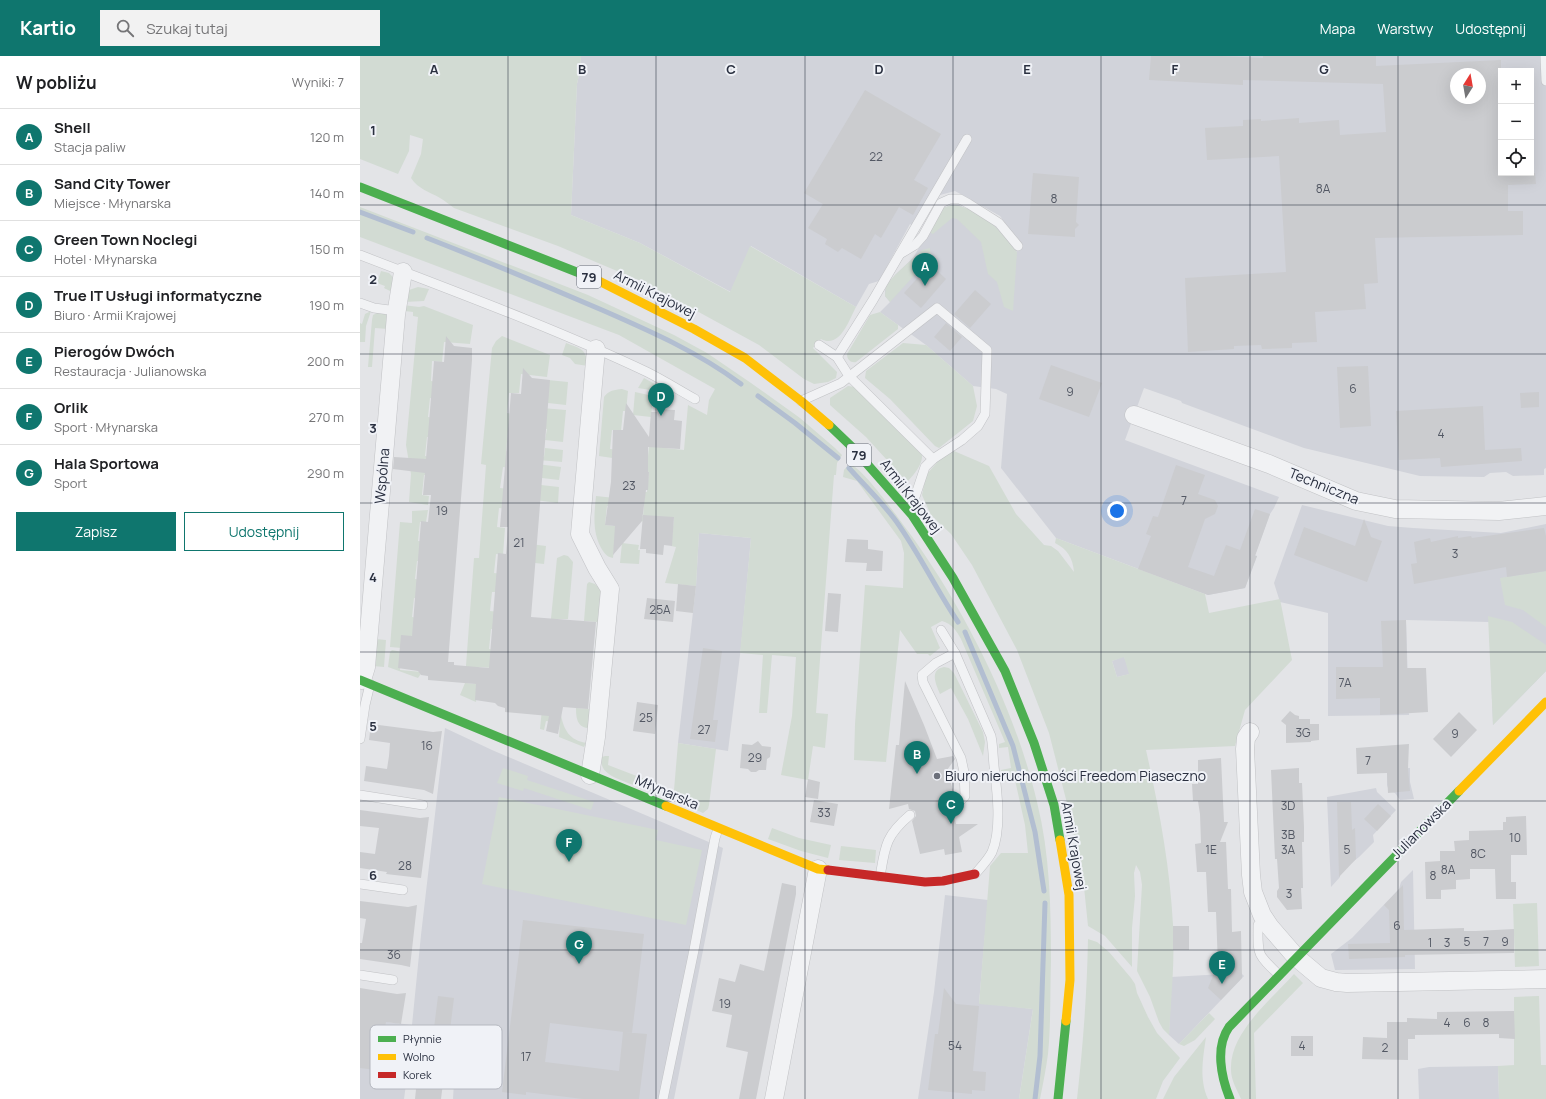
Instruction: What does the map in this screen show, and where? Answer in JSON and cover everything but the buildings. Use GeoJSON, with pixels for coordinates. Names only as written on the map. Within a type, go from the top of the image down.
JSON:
{"type":"FeatureCollection","features":[{"type":"Feature","properties":{"kind":"main road","name":"Armii Krajowej"},"geometry":{"type":"LineString","coordinates":[[360,187],[598,280],[694,329],[745,358],[800,401],[853,448],[912,515],[953,578],[1005,671],[1034,743],[1054,805],[1069,895],[1070,980],[1058,1099]]}},
{"type":"Feature","properties":{"kind":"main road","name":"Młynarska"},"geometry":{"type":"LineString","coordinates":[[364,681],[718,829],[818,869],[926,882],[943,881],[975,874]]}},
{"type":"Feature","properties":{"kind":"main road","name":"Julianowska"},"geometry":{"type":"LineString","coordinates":[[1230,1099],[1221,1076],[1221,1052],[1225,1034],[1233,1022],[1546,702]]}},
{"type":"Feature","properties":{"kind":"street","name":"Wspólna"},"geometry":{"type":"LineString","coordinates":[[364,681],[397,311],[403,272]]}},
{"type":"Feature","properties":{"kind":"street"},"geometry":{"type":"LineString","coordinates":[[590,775],[596,737],[610,589],[597,568],[580,534],[596,349]]}},
{"type":"Feature","properties":{"kind":"street","name":"Techniczna"},"geometry":{"type":"LineString","coordinates":[[1134,415],[1269,464],[1356,501],[1403,509],[1499,510],[1546,506]]}},
{"type":"Feature","properties":{"kind":"street"},"geometry":{"type":"LineString","coordinates":[[1250,732],[1246,738],[1244,749],[1253,892],[1265,920],[1296,957],[1321,978],[1347,983],[1546,979]]}},
{"type":"Feature","properties":{"kind":"street"},"geometry":{"type":"LineString","coordinates":[[774,1099],[818,869]]}},
{"type":"Feature","properties":{"kind":"lane"},"geometry":{"type":"LineString","coordinates":[[1545,56],[1546,81]]}},
{"type":"Feature","properties":{"kind":"lane"},"geometry":{"type":"LineString","coordinates":[[837,357],[967,139]]}},
{"type":"Feature","properties":{"kind":"lane"},"geometry":{"type":"LineString","coordinates":[[899,255],[915,245],[922,236],[941,203],[950,199],[960,199],[999,223],[1018,246]]}},
{"type":"Feature","properties":{"kind":"lane"},"geometry":{"type":"LineString","coordinates":[[360,255],[521,317],[596,349],[649,373],[695,399]]}},
{"type":"Feature","properties":{"kind":"lane"},"geometry":{"type":"LineString","coordinates":[[360,303],[374,308],[397,311]]}},
{"type":"Feature","properties":{"kind":"lane"},"geometry":{"type":"LineString","coordinates":[[800,401],[829,389],[841,382],[937,308],[987,350],[985,414],[978,426],[933,459],[925,467],[915,497],[912,515]]}},
{"type":"Feature","properties":{"kind":"lane"},"geometry":{"type":"LineString","coordinates":[[819,345],[837,357],[849,376],[933,459]]}},
{"type":"Feature","properties":{"kind":"lane"},"geometry":{"type":"LineString","coordinates":[[942,630],[955,654],[991,736],[994,749],[997,828],[992,851],[986,862],[975,874]]}},
{"type":"Feature","properties":{"kind":"lane"},"geometry":{"type":"LineString","coordinates":[[951,806],[959,802],[965,796],[964,772],[960,758],[923,682],[922,675],[936,663],[955,654]]}},
{"type":"Feature","properties":{"kind":"lane"},"geometry":{"type":"LineString","coordinates":[[360,739],[365,705],[364,681]]}},
{"type":"Feature","properties":{"kind":"lane"},"geometry":{"type":"LineString","coordinates":[[360,795],[423,805]]}},
{"type":"Feature","properties":{"kind":"lane"},"geometry":{"type":"LineString","coordinates":[[880,877],[884,851],[888,839],[898,826],[910,815]]}},
{"type":"Feature","properties":{"kind":"lane"},"geometry":{"type":"LineString","coordinates":[[663,1099],[694,950],[714,838],[718,829]]}},
{"type":"Feature","properties":{"kind":"lane"},"geometry":{"type":"LineString","coordinates":[[360,884],[404,890]]}},
{"type":"Feature","properties":{"kind":"lane"},"geometry":{"type":"LineString","coordinates":[[1265,920],[1258,925],[1258,952],[1262,959],[1279,974]]}},
{"type":"Feature","properties":{"kind":"lane"},"geometry":{"type":"LineString","coordinates":[[360,975],[392,980]]}},
{"type":"Feature","properties":{"kind":"shaded area"},"geometry":{"type":"Polygon","coordinates":[[[360,56],[581,56],[577,84],[571,215],[640,243],[730,292],[750,246],[856,307],[839,337],[828,341],[821,339],[813,348],[837,372],[836,378],[828,382],[814,384],[804,379],[759,345],[643,282],[558,246],[454,208],[440,198],[421,188],[411,178],[421,154],[423,139],[410,135],[409,151],[398,174],[360,159],[360,56]]]}},
{"type":"Feature","properties":{"kind":"shaded area"},"geometry":{"type":"Polygon","coordinates":[[[581,56],[1546,56],[1546,468],[1544,469],[1544,475],[1513,476],[1506,472],[1490,473],[1484,477],[1420,476],[1304,448],[1144,388],[1125,440],[1279,497],[1270,514],[1245,588],[1208,595],[1056,538],[1001,468],[1007,394],[996,389],[973,386],[926,345],[880,312],[890,302],[885,296],[885,290],[895,275],[913,258],[943,208],[952,205],[959,205],[994,225],[1017,252],[1018,240],[1000,216],[955,191],[940,195],[919,230],[910,224],[879,281],[869,284],[856,307],[751,246],[731,292],[640,243],[571,215],[577,84],[581,56]]]}},
{"type":"Feature","properties":{"kind":"shaded area"},"geometry":{"type":"Polygon","coordinates":[[[952,205],[973,211],[987,220],[999,230],[1017,252],[1013,311],[1004,307],[997,282],[988,274],[981,242],[957,219],[952,218],[933,234],[929,232],[943,208],[952,205]]]}},
{"type":"Feature","properties":{"kind":"shaded area"},"geometry":{"type":"Polygon","coordinates":[[[360,207],[588,295],[674,335],[707,353],[800,418],[842,455],[837,463],[836,475],[834,475],[816,713],[828,714],[825,748],[813,746],[808,780],[781,775],[792,716],[796,657],[772,655],[767,713],[759,713],[763,655],[740,653],[751,538],[699,533],[696,586],[665,583],[676,547],[671,546],[674,518],[652,522],[639,521],[640,516],[643,516],[644,506],[640,505],[642,492],[647,492],[649,472],[642,471],[648,456],[649,446],[665,445],[665,448],[684,450],[688,405],[707,415],[709,400],[715,389],[619,335],[360,237],[360,207]]]}},
{"type":"Feature","properties":{"kind":"shaded area"},"geometry":{"type":"Polygon","coordinates":[[[930,248],[931,257],[890,302],[885,296],[886,285],[922,250],[930,248]]]}},
{"type":"Feature","properties":{"kind":"shaded area"},"geometry":{"type":"Polygon","coordinates":[[[381,271],[389,273],[393,277],[393,284],[390,291],[384,288],[385,286],[377,283],[381,271]]]}},
{"type":"Feature","properties":{"kind":"shaded area"},"geometry":{"type":"Polygon","coordinates":[[[418,287],[429,289],[424,301],[404,302],[409,290],[418,287]]]}},
{"type":"Feature","properties":{"kind":"shaded area"},"geometry":{"type":"Polygon","coordinates":[[[403,305],[419,307],[424,306],[473,325],[470,344],[444,342],[442,362],[432,361],[431,381],[439,382],[437,399],[430,398],[428,417],[435,418],[433,437],[427,437],[425,456],[432,457],[430,475],[424,475],[422,495],[429,496],[428,505],[409,502],[411,474],[406,445],[418,317],[413,316],[413,312],[405,311],[403,305]]]}},
{"type":"Feature","properties":{"kind":"shaded area"},"geometry":{"type":"Polygon","coordinates":[[[371,311],[366,326],[365,342],[360,342],[360,323],[362,324],[365,314],[371,311]]]}},
{"type":"Feature","properties":{"kind":"shaded area"},"geometry":{"type":"Polygon","coordinates":[[[880,312],[898,325],[898,329],[856,362],[851,361],[847,354],[870,315],[880,312]]]}},
{"type":"Feature","properties":{"kind":"shaded area"},"geometry":{"type":"Polygon","coordinates":[[[377,313],[385,313],[387,316],[388,329],[375,328],[372,367],[368,367],[372,320],[373,315],[377,313]]]}},
{"type":"Feature","properties":{"kind":"shaded area"},"geometry":{"type":"Polygon","coordinates":[[[502,336],[550,355],[547,377],[521,374],[519,393],[509,393],[507,413],[515,414],[508,431],[506,451],[512,452],[510,468],[503,467],[500,488],[509,489],[507,509],[499,508],[497,527],[505,528],[503,555],[496,554],[494,573],[502,574],[500,592],[492,592],[490,611],[499,612],[498,630],[491,629],[489,649],[495,650],[493,668],[479,667],[478,680],[465,679],[474,558],[479,558],[486,465],[481,464],[492,348],[496,341],[502,336]]]}},
{"type":"Feature","properties":{"kind":"shaded area"},"geometry":{"type":"Polygon","coordinates":[[[566,343],[584,352],[588,366],[575,364],[570,358],[562,355],[566,343]]]}},
{"type":"Feature","properties":{"kind":"shaded area"},"geometry":{"type":"Polygon","coordinates":[[[903,343],[926,345],[973,386],[977,406],[973,421],[939,448],[935,446],[890,399],[865,378],[866,371],[903,343]]]}},
{"type":"Feature","properties":{"kind":"shaded area"},"geometry":{"type":"Polygon","coordinates":[[[644,378],[669,392],[669,393],[638,388],[644,378]]]}},
{"type":"Feature","properties":{"kind":"shaded area"},"geometry":{"type":"Polygon","coordinates":[[[548,380],[568,382],[566,405],[548,403],[546,392],[548,380]]]}},
{"type":"Feature","properties":{"kind":"shaded area"},"geometry":{"type":"Polygon","coordinates":[[[848,386],[855,387],[922,455],[919,466],[907,482],[866,437],[830,405],[830,398],[848,386]]]}},
{"type":"Feature","properties":{"kind":"shaded area"},"geometry":{"type":"Polygon","coordinates":[[[622,389],[628,391],[626,411],[623,411],[621,431],[612,430],[610,449],[620,450],[619,459],[599,456],[604,397],[614,390],[622,389]]]}},
{"type":"Feature","properties":{"kind":"shaded area"},"geometry":{"type":"Polygon","coordinates":[[[635,392],[653,396],[651,417],[633,415],[635,392]]]}},
{"type":"Feature","properties":{"kind":"shaded area"},"geometry":{"type":"Polygon","coordinates":[[[542,408],[566,410],[563,442],[545,440],[547,429],[541,428],[542,408]]]}},
{"type":"Feature","properties":{"kind":"shaded area"},"geometry":{"type":"Polygon","coordinates":[[[545,448],[563,450],[562,462],[538,460],[538,457],[544,457],[545,448]]]}},
{"type":"Feature","properties":{"kind":"shaded area"},"geometry":{"type":"Polygon","coordinates":[[[954,451],[989,466],[1016,514],[1044,545],[1051,546],[1058,551],[1074,572],[1069,554],[1055,543],[1056,538],[1205,594],[1209,613],[1280,599],[1292,660],[1245,710],[1235,746],[1146,750],[1163,837],[1172,903],[1174,952],[1169,1035],[1159,1022],[1150,997],[1137,971],[1142,885],[1140,872],[1136,865],[1134,873],[1135,896],[1132,928],[1132,967],[1105,936],[1088,926],[1084,887],[1069,811],[1049,733],[1017,650],[972,565],[951,534],[931,515],[922,495],[926,475],[940,459],[954,451]],[[1124,657],[1112,661],[1117,677],[1129,674],[1124,657]]]}},
{"type":"Feature","properties":{"kind":"shaded area"},"geometry":{"type":"Polygon","coordinates":[[[537,464],[561,467],[559,480],[542,478],[537,464]]]}},
{"type":"Feature","properties":{"kind":"shaded area"},"geometry":{"type":"Polygon","coordinates":[[[849,464],[862,473],[871,483],[908,531],[949,593],[968,626],[1001,695],[1027,767],[1037,802],[1045,841],[1051,921],[1050,1031],[1048,1054],[1040,1099],[1019,1099],[1033,1009],[979,1004],[990,866],[1001,853],[1028,853],[1025,825],[1015,780],[1002,781],[1001,770],[1011,768],[1008,747],[999,748],[999,744],[1005,742],[961,639],[951,626],[942,621],[931,627],[940,648],[930,656],[928,654],[917,654],[900,630],[886,762],[854,760],[855,724],[865,585],[903,588],[904,553],[901,541],[857,481],[843,477],[844,470],[849,464]]]}},
{"type":"Feature","properties":{"kind":"shaded area"},"geometry":{"type":"Polygon","coordinates":[[[541,485],[559,487],[558,503],[535,500],[541,485]]]}},
{"type":"Feature","properties":{"kind":"shaded area"},"geometry":{"type":"Polygon","coordinates":[[[596,496],[615,498],[614,507],[607,506],[605,525],[616,526],[613,558],[608,556],[599,545],[595,531],[594,518],[596,496]]]}},
{"type":"Feature","properties":{"kind":"shaded area"},"geometry":{"type":"Polygon","coordinates":[[[1302,505],[1388,526],[1413,528],[1501,533],[1546,524],[1546,671],[1493,725],[1489,622],[1406,620],[1409,715],[1328,716],[1328,613],[1280,602],[1274,583],[1302,505]]]}},
{"type":"Feature","properties":{"kind":"shaded area"},"geometry":{"type":"Polygon","coordinates":[[[428,510],[426,522],[420,522],[418,541],[425,542],[423,561],[417,561],[415,579],[421,580],[420,599],[414,598],[412,617],[418,618],[417,637],[402,648],[390,647],[400,522],[412,523],[412,511],[428,510]]]}},
{"type":"Feature","properties":{"kind":"shaded area"},"geometry":{"type":"Polygon","coordinates":[[[699,533],[751,538],[741,647],[728,751],[678,743],[696,586],[699,533]]]}},
{"type":"Feature","properties":{"kind":"shaded area"},"geometry":{"type":"Polygon","coordinates":[[[622,543],[639,545],[639,564],[620,563],[622,543]]]}},
{"type":"Feature","properties":{"kind":"shaded area"},"geometry":{"type":"Polygon","coordinates":[[[530,544],[546,546],[544,564],[535,563],[530,544]]]}},
{"type":"Feature","properties":{"kind":"shaded area"},"geometry":{"type":"Polygon","coordinates":[[[564,555],[568,556],[573,562],[568,619],[555,619],[548,706],[561,715],[566,730],[572,737],[580,742],[586,743],[584,747],[559,737],[560,723],[546,721],[544,730],[540,729],[557,558],[564,555]]]}},
{"type":"Feature","properties":{"kind":"shaded area"},"geometry":{"type":"Polygon","coordinates":[[[1546,571],[1546,627],[1523,610],[1505,605],[1500,578],[1546,571]]]}},
{"type":"Feature","properties":{"kind":"shaded area"},"geometry":{"type":"Polygon","coordinates":[[[589,582],[595,584],[604,593],[592,728],[584,727],[579,723],[577,720],[576,708],[590,709],[597,622],[584,621],[587,584],[589,582]]]}},
{"type":"Feature","properties":{"kind":"shaded area"},"geometry":{"type":"Polygon","coordinates":[[[1488,616],[1512,622],[1546,645],[1546,671],[1493,725],[1488,616]]]}},
{"type":"Feature","properties":{"kind":"shaded area"},"geometry":{"type":"Polygon","coordinates":[[[376,639],[386,640],[384,667],[373,666],[376,639]]]}},
{"type":"Feature","properties":{"kind":"shaded area"},"geometry":{"type":"Polygon","coordinates":[[[392,650],[402,652],[400,670],[422,672],[418,678],[388,667],[390,652],[392,650]]]}},
{"type":"Feature","properties":{"kind":"shaded area"},"geometry":{"type":"Polygon","coordinates":[[[1124,656],[1130,674],[1117,677],[1112,661],[1124,656]]]}},
{"type":"Feature","properties":{"kind":"shaded area"},"geometry":{"type":"Polygon","coordinates":[[[944,667],[949,668],[954,673],[983,732],[985,742],[983,756],[968,719],[951,688],[940,694],[935,674],[936,671],[944,667]]]}},
{"type":"Feature","properties":{"kind":"shaded area"},"geometry":{"type":"Polygon","coordinates":[[[465,683],[477,684],[476,702],[460,695],[465,683]]]}},
{"type":"Feature","properties":{"kind":"shaded area"},"geometry":{"type":"Polygon","coordinates":[[[445,728],[492,750],[723,848],[674,1099],[453,1099],[454,1089],[502,1089],[502,1025],[412,1025],[445,728]]]}},
{"type":"Feature","properties":{"kind":"shaded area"},"geometry":{"type":"Polygon","coordinates":[[[678,743],[716,749],[709,805],[708,809],[703,813],[671,799],[674,790],[678,743]]]}},
{"type":"Feature","properties":{"kind":"shaded area"},"geometry":{"type":"Polygon","coordinates":[[[609,756],[608,765],[660,785],[656,793],[624,782],[609,774],[605,771],[601,760],[602,757],[609,756]]]}},
{"type":"Feature","properties":{"kind":"shaded area"},"geometry":{"type":"Polygon","coordinates":[[[503,768],[528,776],[527,780],[594,802],[591,810],[524,788],[523,791],[497,783],[503,768]]]}},
{"type":"Feature","properties":{"kind":"shaded area"},"geometry":{"type":"Polygon","coordinates":[[[1410,768],[1410,782],[1414,799],[1400,800],[1395,793],[1389,791],[1387,785],[1387,769],[1410,768]]]}},
{"type":"Feature","properties":{"kind":"shaded area"},"geometry":{"type":"Polygon","coordinates":[[[1376,788],[1377,792],[1396,810],[1373,835],[1374,842],[1359,857],[1340,872],[1340,877],[1331,887],[1327,797],[1376,788]]]}},
{"type":"Feature","properties":{"kind":"shaded area"},"geometry":{"type":"Polygon","coordinates":[[[499,797],[658,830],[656,840],[702,850],[686,925],[482,884],[499,797]]]}},
{"type":"Feature","properties":{"kind":"shaded area"},"geometry":{"type":"Polygon","coordinates":[[[772,828],[799,838],[831,845],[828,858],[801,851],[768,839],[772,828]]]}},
{"type":"Feature","properties":{"kind":"shaded area"},"geometry":{"type":"Polygon","coordinates":[[[841,846],[876,850],[875,863],[839,860],[841,846]]]}},
{"type":"Feature","properties":{"kind":"shaded area"},"geometry":{"type":"Polygon","coordinates":[[[1413,870],[1415,969],[1335,970],[1331,954],[1352,938],[1399,889],[1401,882],[1413,870]]]}},
{"type":"Feature","properties":{"kind":"shaded area"},"geometry":{"type":"Polygon","coordinates":[[[945,895],[988,900],[979,1003],[1033,1009],[1019,1099],[918,1099],[934,992],[945,895]]]}},
{"type":"Feature","properties":{"kind":"shaded area"},"geometry":{"type":"Polygon","coordinates":[[[1537,903],[1539,966],[1515,967],[1513,904],[1537,903]]]}},
{"type":"Feature","properties":{"kind":"shaded area"},"geometry":{"type":"Polygon","coordinates":[[[1088,939],[1097,942],[1109,952],[1131,978],[1135,984],[1137,993],[1148,1017],[1157,1033],[1180,1058],[1163,1081],[1156,1099],[1077,1099],[1087,979],[1088,939]]]}},
{"type":"Feature","properties":{"kind":"shaded area"},"geometry":{"type":"Polygon","coordinates":[[[1241,973],[1244,976],[1179,1044],[1169,1035],[1171,977],[1241,973]]]}},
{"type":"Feature","properties":{"kind":"shaded area"},"geometry":{"type":"Polygon","coordinates":[[[1294,974],[1303,983],[1254,1033],[1256,1099],[1241,1099],[1234,1085],[1231,1074],[1232,1056],[1237,1043],[1253,1018],[1294,974]]]}},
{"type":"Feature","properties":{"kind":"shaded area"},"geometry":{"type":"Polygon","coordinates":[[[1539,996],[1541,1065],[1546,1065],[1546,1099],[1499,1099],[1498,1066],[1514,1065],[1514,997],[1539,996]]]}},
{"type":"Feature","properties":{"kind":"shaded area"},"geometry":{"type":"Polygon","coordinates":[[[1209,1013],[1215,1019],[1195,1040],[1184,1046],[1179,1044],[1209,1013]]]}},
{"type":"Feature","properties":{"kind":"shaded area"},"geometry":{"type":"Polygon","coordinates":[[[363,1019],[412,1025],[370,1025],[370,1089],[405,1089],[404,1099],[360,1099],[360,1046],[363,1019]]]}},
{"type":"Feature","properties":{"kind":"shaded area"},"geometry":{"type":"Polygon","coordinates":[[[1206,1037],[1203,1061],[1203,1084],[1208,1099],[1163,1099],[1174,1077],[1206,1037]]]}},
{"type":"Feature","properties":{"kind":"shaded area"},"geometry":{"type":"Polygon","coordinates":[[[1498,1066],[1499,1099],[1419,1099],[1418,1069],[1429,1067],[1498,1066]]]}},
{"type":"Feature","properties":{"kind":"waterway"},"geometry":{"type":"LineString","coordinates":[[360,212],[413,232]]}},
{"type":"Feature","properties":{"kind":"waterway"},"geometry":{"type":"LineString","coordinates":[[427,238],[537,282],[638,326],[691,352],[725,372],[741,384]]}},
{"type":"Feature","properties":{"kind":"waterway"},"geometry":{"type":"LineString","coordinates":[[758,396],[795,423],[838,458]]}},
{"type":"Feature","properties":{"kind":"waterway"},"geometry":{"type":"LineString","coordinates":[[849,468],[879,500],[896,521],[958,622]]}},
{"type":"Feature","properties":{"kind":"waterway"},"geometry":{"type":"LineString","coordinates":[[965,632],[1013,746],[1035,832],[1044,891]]}},
{"type":"Feature","properties":{"kind":"waterway"},"geometry":{"type":"LineString","coordinates":[[1035,1099],[1040,1056],[1045,903]]}},
{"type":"Feature","properties":{"kind":"traffic: fast"},"geometry":{"type":"LineString","coordinates":[[360,187],[597,280]]}},
{"type":"Feature","properties":{"kind":"traffic: fast"},"geometry":{"type":"LineString","coordinates":[[829,425],[853,448],[912,515],[953,578],[1005,671],[1034,743],[1054,805],[1060,840]]}},
{"type":"Feature","properties":{"kind":"traffic: fast"},"geometry":{"type":"LineString","coordinates":[[360,680],[666,806]]}},
{"type":"Feature","properties":{"kind":"traffic: fast"},"geometry":{"type":"LineString","coordinates":[[1230,1099],[1224,1081],[1221,1062],[1222,1044],[1229,1027],[1459,791]]}},
{"type":"Feature","properties":{"kind":"traffic: fast"},"geometry":{"type":"LineString","coordinates":[[1058,1099],[1066,1021]]}},
{"type":"Feature","properties":{"kind":"traffic: slow"},"geometry":{"type":"LineString","coordinates":[[597,280],[694,329],[745,358],[801,401],[829,425]]}},
{"type":"Feature","properties":{"kind":"traffic: slow"},"geometry":{"type":"LineString","coordinates":[[1459,791],[1546,702]]}},
{"type":"Feature","properties":{"kind":"traffic: slow"},"geometry":{"type":"LineString","coordinates":[[666,806],[818,869],[828,870]]}},
{"type":"Feature","properties":{"kind":"traffic: slow"},"geometry":{"type":"LineString","coordinates":[[1060,840],[1069,895],[1070,980],[1066,1021]]}},
{"type":"Feature","properties":{"kind":"traffic: jam"},"geometry":{"type":"LineString","coordinates":[[828,870],[925,882],[943,881],[975,874]]}},
{"type":"Feature","properties":{"kind":"place","name":"Shell"},"geometry":{"type":"Point","coordinates":[925,286]}},
{"type":"Feature","properties":{"kind":"place","name":"True IT Usługi informatyczne"},"geometry":{"type":"Point","coordinates":[661,416]}},
{"type":"Feature","properties":{"kind":"place","name":"Sand City Tower"},"geometry":{"type":"Point","coordinates":[917,774]}},
{"type":"Feature","properties":{"kind":"place","name":"Biuro nieruchomości Freedom Piaseczno"},"geometry":{"type":"Point","coordinates":[937,776]}},
{"type":"Feature","properties":{"kind":"place","name":"Green Town Noclegi"},"geometry":{"type":"Point","coordinates":[951,824]}},
{"type":"Feature","properties":{"kind":"place","name":"Orlik"},"geometry":{"type":"Point","coordinates":[569,862]}},
{"type":"Feature","properties":{"kind":"place","name":"Hala Sportowa"},"geometry":{"type":"Point","coordinates":[579,964]}},
{"type":"Feature","properties":{"kind":"place","name":"Pierogów Dwóch"},"geometry":{"type":"Point","coordinates":[1222,984]}}]}
